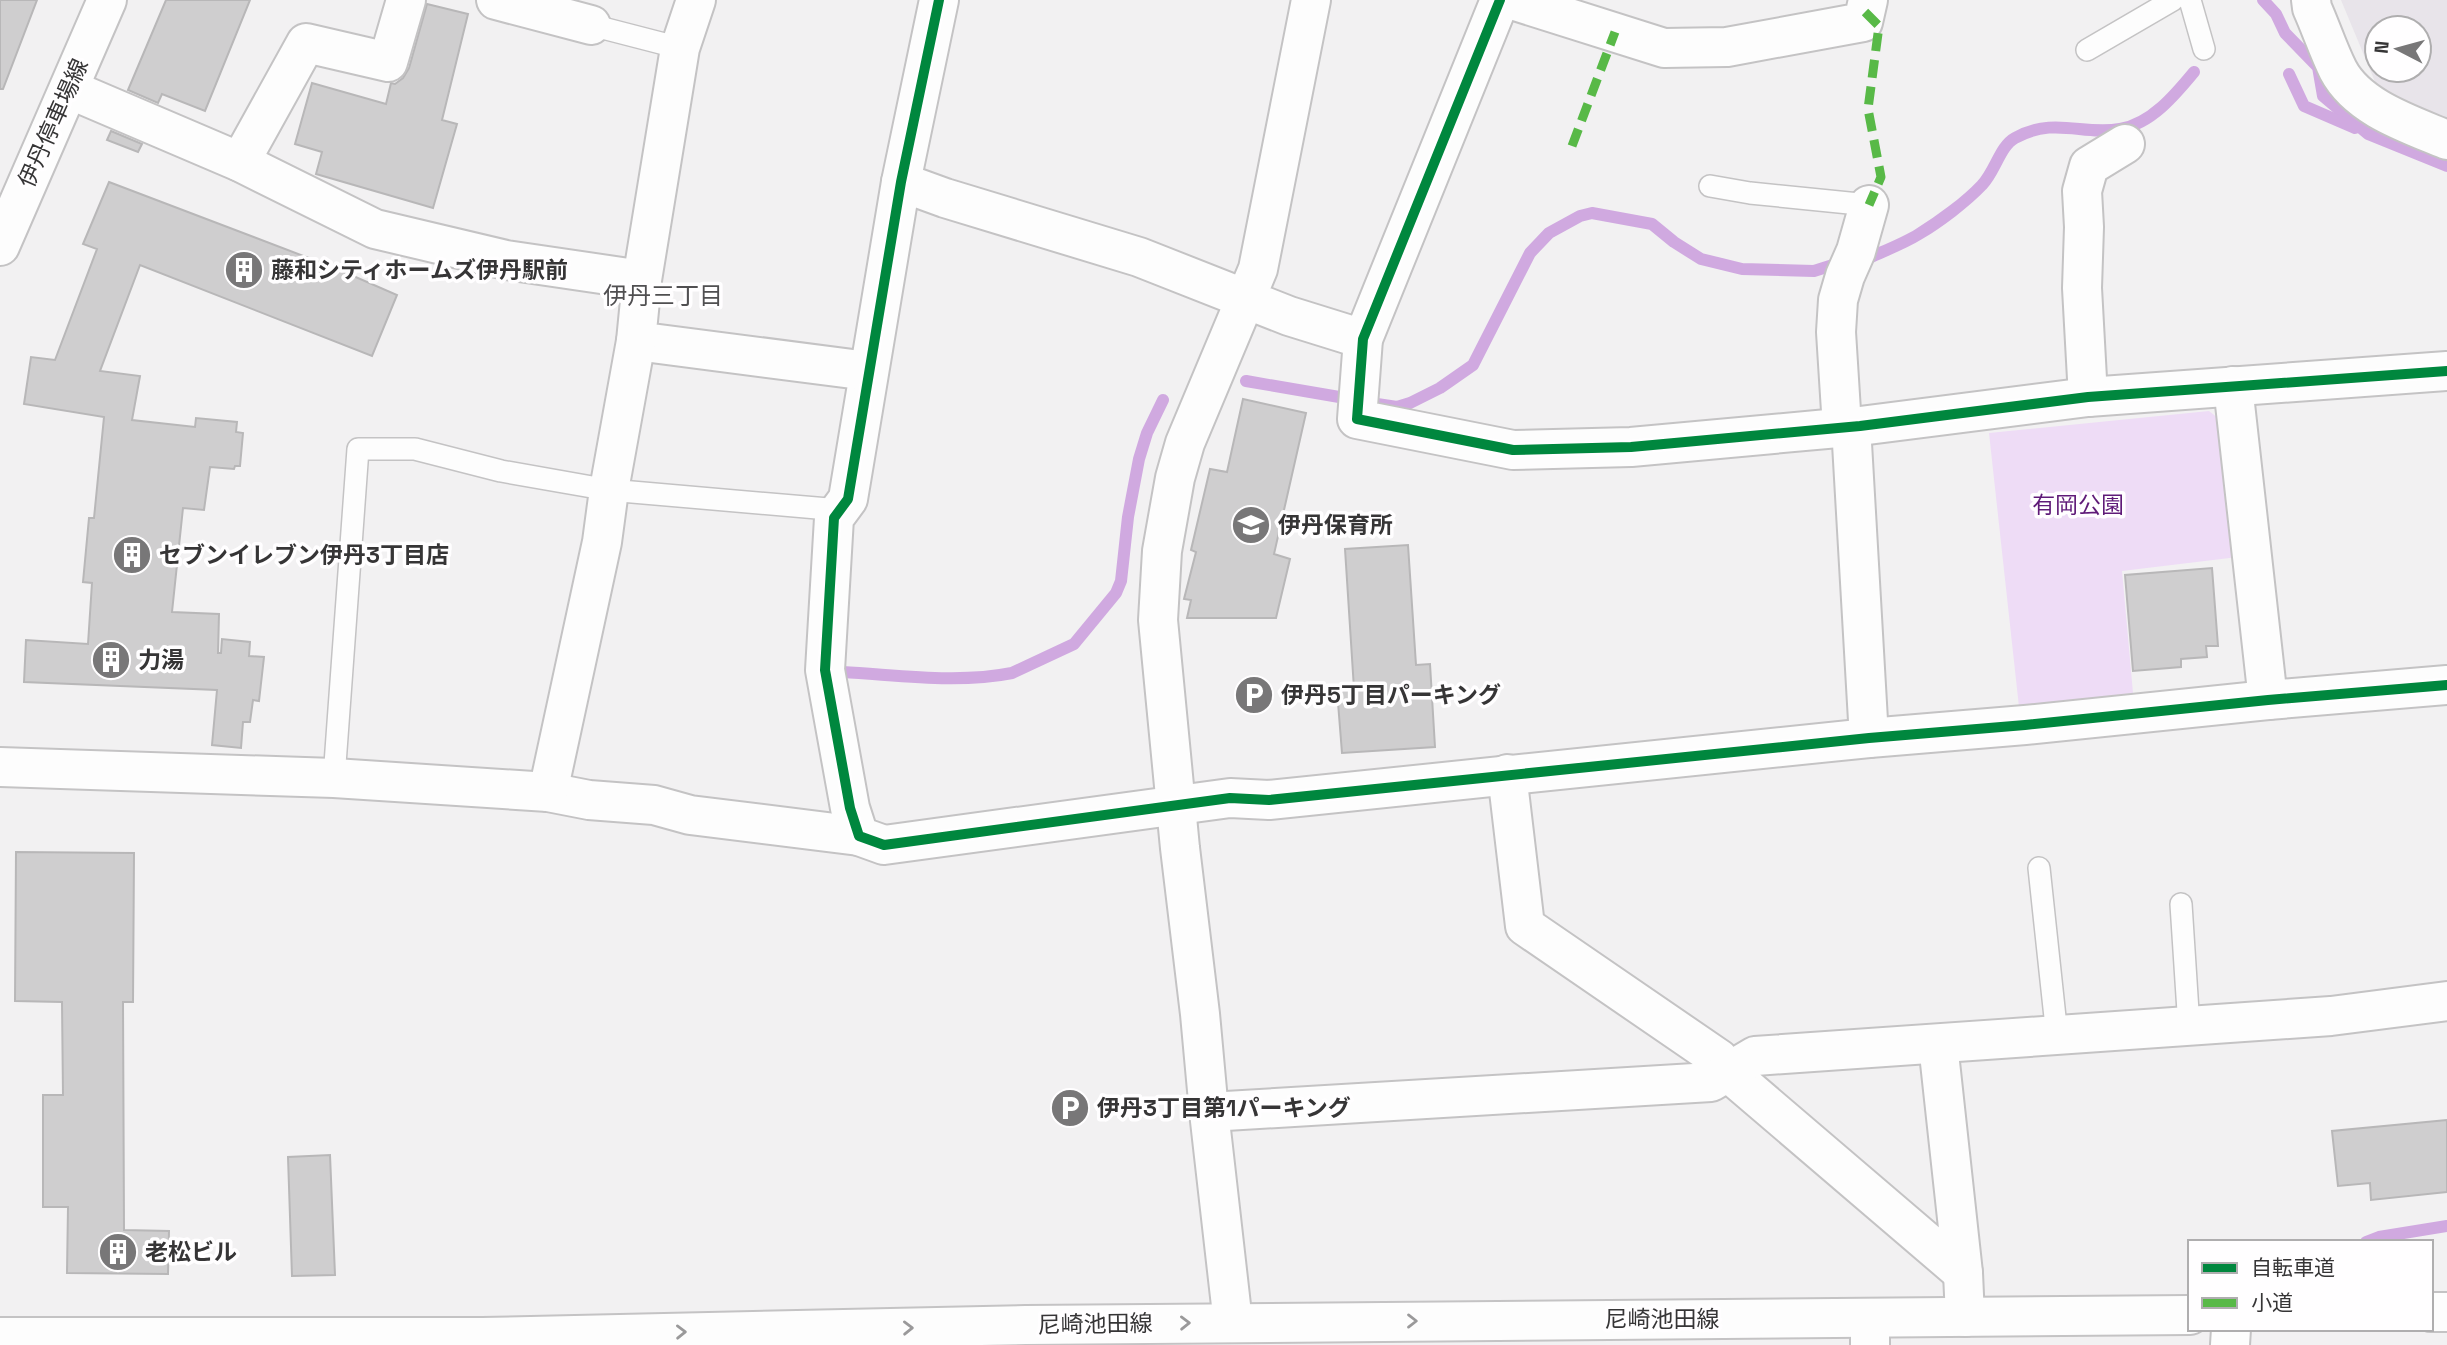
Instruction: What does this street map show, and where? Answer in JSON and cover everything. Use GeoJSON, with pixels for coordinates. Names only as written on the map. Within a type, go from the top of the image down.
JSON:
{"type":"FeatureCollection","features":[{"type":"Feature","properties":{"kind":"street","name":"伊丹停車場線"},"geometry":{"type":"LineString","coordinates":[[5,221],[69,89],[107,0]]}},
{"type":"Feature","properties":{"kind":"street"},"geometry":{"type":"LineString","coordinates":[[240,162],[306,43],[388,62],[406,0]]}},
{"type":"Feature","properties":{"kind":"street"},"geometry":{"type":"LineString","coordinates":[[496,0],[592,25]]}},
{"type":"Feature","properties":{"kind":"street"},"geometry":{"type":"LineString","coordinates":[[548,792],[602,542],[636,341],[642,280],[680,48],[696,0]]}},
{"type":"Feature","properties":{"kind":"street"},"geometry":{"type":"LineString","coordinates":[[859,836],[850,808],[825,670],[833,531],[835,518],[848,499],[901,182],[939,0]]}},
{"type":"Feature","properties":{"kind":"street"},"geometry":{"type":"LineString","coordinates":[[1233,1334],[1158,620],[1162,551],[1175,478],[1185,443],[1258,269],[1311,0]]}},
{"type":"Feature","properties":{"kind":"street"},"geometry":{"type":"LineString","coordinates":[[1500,0],[1363,339],[1357,419],[1514,450],[1631,447],[1846,427],[2088,397],[2447,371]]}},
{"type":"Feature","properties":{"kind":"street"},"geometry":{"type":"LineString","coordinates":[[1512,0],[1664,48],[1727,47],[1863,22],[1868,0]]}},
{"type":"Feature","properties":{"kind":"street"},"geometry":{"type":"LineString","coordinates":[[2304,3],[2338,71],[2351,89],[2380,109],[2447,140]]}},
{"type":"Feature","properties":{"kind":"street"},"geometry":{"type":"LineString","coordinates":[[69,89],[240,162],[375,229],[506,260],[642,280]]}},
{"type":"Feature","properties":{"kind":"street"},"geometry":{"type":"LineString","coordinates":[[2088,397],[2082,288],[2082,191],[2089,166],[2125,144]]}},
{"type":"Feature","properties":{"kind":"street"},"geometry":{"type":"LineString","coordinates":[[901,182],[944,198],[1158,263],[1289,316],[1363,339]]}},
{"type":"Feature","properties":{"kind":"street"},"geometry":{"type":"LineString","coordinates":[[1869,738],[1837,316],[1839,290],[1853,260],[1870,205]]}},
{"type":"Feature","properties":{"kind":"street"},"geometry":{"type":"LineString","coordinates":[[636,341],[868,371]]}},
{"type":"Feature","properties":{"kind":"street"},"geometry":{"type":"LineString","coordinates":[[2233,386],[2268,700]]}},
{"type":"Feature","properties":{"kind":"street"},"geometry":{"type":"LineString","coordinates":[[0,767],[334,778],[548,792],[589,800],[654,805],[690,815],[859,836],[884,845],[1230,798],[1269,800],[1869,738],[2025,726],[2268,700],[2447,685]]}},
{"type":"Feature","properties":{"kind":"street"},"geometry":{"type":"LineString","coordinates":[[1507,774],[1525,926],[1719,1059],[1728,1072],[1963,1273]]}},
{"type":"Feature","properties":{"kind":"street"},"geometry":{"type":"LineString","coordinates":[[1209,1112],[1711,1082],[1755,1056],[2331,1016],[2447,1001]]}},
{"type":"Feature","properties":{"kind":"street"},"geometry":{"type":"LineString","coordinates":[[1938,1044],[1963,1273],[1965,1317]]}},
{"type":"Feature","properties":{"kind":"street","name":"尼崎池田線"},"geometry":{"type":"LineString","coordinates":[[0,1337],[482,1336],[630,1339],[1870,1331],[1965,1317],[2188,1315]]}},
{"type":"Feature","properties":{"kind":"lane"},"geometry":{"type":"LineString","coordinates":[[2087,50],[2174,0]]}},
{"type":"Feature","properties":{"kind":"lane"},"geometry":{"type":"LineString","coordinates":[[2190,0],[2204,49]]}},
{"type":"Feature","properties":{"kind":"lane"},"geometry":{"type":"LineString","coordinates":[[592,25],[680,48]]}},
{"type":"Feature","properties":{"kind":"lane"},"geometry":{"type":"LineString","coordinates":[[1710,186],[1750,193],[1870,205]]}},
{"type":"Feature","properties":{"kind":"lane"},"geometry":{"type":"LineString","coordinates":[[334,778],[358,449],[415,449],[501,471],[609,490],[840,510]]}},
{"type":"Feature","properties":{"kind":"lane"},"geometry":{"type":"LineString","coordinates":[[2039,869],[2057,1036]]}},
{"type":"Feature","properties":{"kind":"lane"},"geometry":{"type":"LineString","coordinates":[[2181,904],[2189,1027]]}},
{"type":"Feature","properties":{"kind":"shaded area"},"geometry":{"type":"Polygon","coordinates":[[[2341,0],[2447,0],[2447,133],[2383,101],[2376,84],[2433,84],[2433,14],[2363,14],[2363,53],[2341,0]]]}},
{"type":"Feature","properties":{"kind":"green space","name":"有岡公園"},"geometry":{"type":"Polygon","coordinates":[[[2209,411],[2223,422],[2238,557],[2122,571],[2133,693],[2019,707],[1989,433],[2209,411]]]}},
{"type":"Feature","properties":{"kind":"building"},"geometry":{"type":"Polygon","coordinates":[[[0,0],[37,0],[3,89],[0,89],[0,0]]]}},
{"type":"Feature","properties":{"kind":"building"},"geometry":{"type":"Polygon","coordinates":[[[166,0],[250,0],[205,111],[162,94],[158,103],[128,90],[166,0]]]}},
{"type":"Feature","properties":{"kind":"building"},"geometry":{"type":"Polygon","coordinates":[[[427,4],[468,14],[442,120],[457,124],[433,208],[316,174],[322,152],[295,144],[312,83],[386,104],[391,83],[395,84],[403,78],[409,68],[427,4]]]}},
{"type":"Feature","properties":{"kind":"building"},"geometry":{"type":"Polygon","coordinates":[[[111,131],[142,144],[138,152],[107,140],[111,131]]]}},
{"type":"Feature","properties":{"kind":"building"},"geometry":{"type":"Polygon","coordinates":[[[109,182],[335,268],[397,295],[372,356],[140,265],[100,371],[140,376],[132,420],[195,427],[196,418],[237,422],[236,432],[243,433],[240,466],[235,466],[234,469],[210,467],[204,510],[183,508],[172,612],[219,614],[218,653],[221,653],[222,639],[250,642],[249,656],[264,657],[259,701],[253,700],[250,722],[243,722],[241,748],[212,745],[217,690],[24,682],[26,640],[88,644],[92,583],[83,582],[89,518],[94,518],[104,417],[24,404],[31,357],[55,360],[97,249],[83,244],[109,182]]]}},
{"type":"Feature","properties":{"kind":"building"},"geometry":{"type":"Polygon","coordinates":[[[1243,399],[1306,413],[1274,554],[1290,559],[1276,618],[1187,618],[1191,600],[1184,599],[1196,552],[1191,550],[1210,469],[1227,472],[1243,399]]]}},
{"type":"Feature","properties":{"kind":"building"},"geometry":{"type":"Polygon","coordinates":[[[1408,545],[1416,665],[1430,664],[1435,747],[1342,753],[1337,690],[1354,689],[1345,549],[1408,545]]]}},
{"type":"Feature","properties":{"kind":"building"},"geometry":{"type":"Polygon","coordinates":[[[2212,568],[2218,646],[2206,646],[2207,657],[2181,659],[2181,667],[2133,671],[2125,575],[2212,568]]]}},
{"type":"Feature","properties":{"kind":"building"},"geometry":{"type":"Polygon","coordinates":[[[16,852],[134,853],[133,1002],[123,1002],[124,1230],[169,1231],[168,1274],[67,1273],[68,1207],[43,1207],[43,1095],[63,1095],[62,1002],[15,1001],[16,852]]]}},
{"type":"Feature","properties":{"kind":"building"},"geometry":{"type":"Polygon","coordinates":[[[2447,1120],[2447,1192],[2371,1200],[2370,1183],[2338,1186],[2332,1131],[2447,1120]]]}},
{"type":"Feature","properties":{"kind":"building"},"geometry":{"type":"Polygon","coordinates":[[[330,1155],[335,1275],[292,1276],[288,1157],[330,1155]]]}},
{"type":"Feature","properties":{"kind":"waterway"},"geometry":{"type":"LineString","coordinates":[[2263,0],[2276,14],[2285,33],[2318,67],[2323,96],[2368,134],[2447,166]]}},
{"type":"Feature","properties":{"kind":"waterway"},"geometry":{"type":"LineString","coordinates":[[1866,259],[1913,238],[1960,205],[1987,180],[2005,147],[2015,138],[2043,128],[2107,130],[2131,126],[2162,107],[2194,72]]}},
{"type":"Feature","properties":{"kind":"waterway"},"geometry":{"type":"LineString","coordinates":[[2289,74],[2304,106],[2355,128]]}},
{"type":"Feature","properties":{"kind":"waterway"},"geometry":{"type":"LineString","coordinates":[[1377,404],[1397,407],[1410,403],[1440,388],[1473,365],[1530,253],[1549,233],[1580,216],[1592,213],[1652,224],[1701,259],[1742,269],[1814,271],[1836,264]]}},
{"type":"Feature","properties":{"kind":"waterway"},"geometry":{"type":"LineString","coordinates":[[1246,381],[1345,398]]}},
{"type":"Feature","properties":{"kind":"waterway"},"geometry":{"type":"LineString","coordinates":[[843,672],[928,678],[991,676],[1012,673],[1074,644],[1116,593],[1121,581],[1128,517],[1139,459],[1147,433],[1163,400]]}},
{"type":"Feature","properties":{"kind":"waterway"},"geometry":{"type":"LineString","coordinates":[[2371,1240],[2447,1226]]}},
{"type":"Feature","properties":{"kind":"marked path"},"geometry":{"type":"LineString","coordinates":[[1865,12],[1879,26],[1868,109],[1881,177],[1869,205]]}},
{"type":"Feature","properties":{"kind":"marked path"},"geometry":{"type":"LineString","coordinates":[[1572,146],[1615,32]]}},
{"type":"Feature","properties":{"kind":"cycle path"},"geometry":{"type":"LineString","coordinates":[[939,0],[901,182],[848,499],[834,518],[825,670],[850,808],[859,836],[884,845],[1230,798],[1269,800],[1869,738],[2447,685]]}},
{"type":"Feature","properties":{"kind":"cycle path"},"geometry":{"type":"LineString","coordinates":[[1500,0],[1363,339],[1357,419],[1513,450],[1631,447],[1860,426],[2088,397],[2447,371]]}},
{"type":"Feature","properties":{"kind":"place","name":"藤和シティホームズ伊丹駅前"},"geometry":{"type":"Point","coordinates":[244,270]}},
{"type":"Feature","properties":{"kind":"place","name":"伊丹保育所"},"geometry":{"type":"Point","coordinates":[1251,525]}},
{"type":"Feature","properties":{"kind":"place","name":"セブンイレブン伊丹3丁目店"},"geometry":{"type":"Point","coordinates":[132,555]}},
{"type":"Feature","properties":{"kind":"place","name":"力湯"},"geometry":{"type":"Point","coordinates":[111,660]}},
{"type":"Feature","properties":{"kind":"place","name":"伊丹5丁目パーキング"},"geometry":{"type":"Point","coordinates":[1254,695]}},
{"type":"Feature","properties":{"kind":"place","name":"伊丹3丁目第1パーキング"},"geometry":{"type":"Point","coordinates":[1070,1108]}},
{"type":"Feature","properties":{"kind":"place","name":"老松ビル"},"geometry":{"type":"Point","coordinates":[118,1252]}},
{"type":"Feature","properties":{"kind":"district","name":"伊丹三丁目"},"geometry":{"type":"Point","coordinates":[663,295]}}]}
